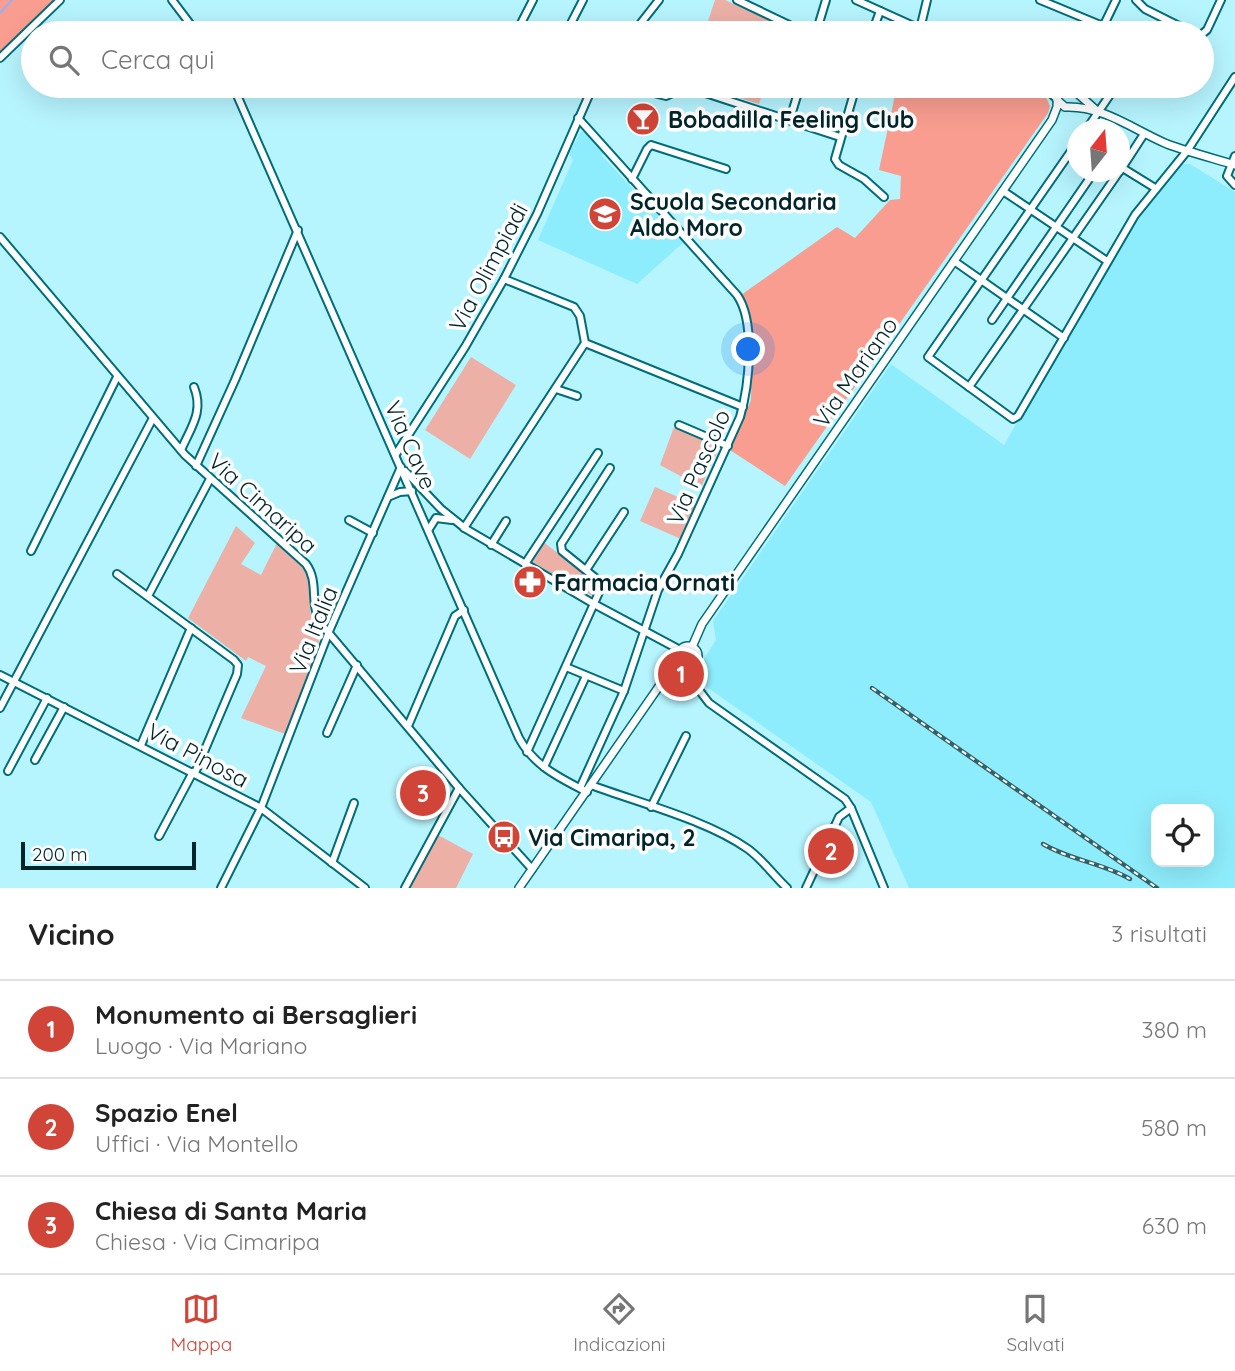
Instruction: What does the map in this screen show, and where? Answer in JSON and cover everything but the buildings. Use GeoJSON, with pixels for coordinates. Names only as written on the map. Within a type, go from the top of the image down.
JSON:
{"type":"FeatureCollection","features":[{"type":"Feature","properties":{"kind":"street"},"geometry":{"type":"LineString","coordinates":[[38,21],[60,0]]}},
{"type":"Feature","properties":{"kind":"street"},"geometry":{"type":"LineString","coordinates":[[172,0],[188,21]]}},
{"type":"Feature","properties":{"kind":"street"},"geometry":{"type":"LineString","coordinates":[[522,21],[533,0]]}},
{"type":"Feature","properties":{"kind":"street"},"geometry":{"type":"LineString","coordinates":[[572,21],[583,0]]}},
{"type":"Feature","properties":{"kind":"street"},"geometry":{"type":"LineString","coordinates":[[642,21],[659,0]]}},
{"type":"Feature","properties":{"kind":"street"},"geometry":{"type":"LineString","coordinates":[[737,0],[781,21]]}},
{"type":"Feature","properties":{"kind":"street"},"geometry":{"type":"LineString","coordinates":[[820,21],[826,0]]}},
{"type":"Feature","properties":{"kind":"street"},"geometry":{"type":"LineString","coordinates":[[856,0],[902,21]]}},
{"type":"Feature","properties":{"kind":"street"},"geometry":{"type":"LineString","coordinates":[[922,21],[927,0]]}},
{"type":"Feature","properties":{"kind":"street"},"geometry":{"type":"LineString","coordinates":[[1040,0],[1091,21]]}},
{"type":"Feature","properties":{"kind":"street"},"geometry":{"type":"LineString","coordinates":[[1106,21],[1116,0]]}},
{"type":"Feature","properties":{"kind":"street"},"geometry":{"type":"LineString","coordinates":[[1136,0],[1143,8],[1169,21]]}},
{"type":"Feature","properties":{"kind":"street"},"geometry":{"type":"LineString","coordinates":[[1211,21],[1222,0]]}},
{"type":"Feature","properties":{"kind":"street"},"geometry":{"type":"LineString","coordinates":[[876,21],[880,11]]}},
{"type":"Feature","properties":{"kind":"street"},"geometry":{"type":"LineString","coordinates":[[0,58],[21,38]]}},
{"type":"Feature","properties":{"kind":"street"},"geometry":{"type":"LineString","coordinates":[[1067,156],[928,357],[1014,419],[1135,215],[1187,151],[1235,77]]}},
{"type":"Feature","properties":{"kind":"street","name":"Via Cave"},"geometry":{"type":"LineString","coordinates":[[238,98],[527,752],[544,767],[586,788],[651,807],[737,842],[754,854],[787,888]]}},
{"type":"Feature","properties":{"kind":"street","name":"Via Olimpiadi"},"geometry":{"type":"LineString","coordinates":[[396,454],[465,347],[504,279],[537,214],[587,98]]}},
{"type":"Feature","properties":{"kind":"street"},"geometry":{"type":"LineString","coordinates":[[721,98],[840,137]]}},
{"type":"Feature","properties":{"kind":"street"},"geometry":{"type":"LineString","coordinates":[[790,120],[796,98]]}},
{"type":"Feature","properties":{"kind":"street"},"geometry":{"type":"LineString","coordinates":[[852,98],[835,155],[836,163],[865,180],[884,197]]}},
{"type":"Feature","properties":{"kind":"street"},"geometry":{"type":"LineString","coordinates":[[1071,106],[1078,100],[1077,98]]}},
{"type":"Feature","properties":{"kind":"street"},"geometry":{"type":"LineString","coordinates":[[1082,98],[1097,111]]}},
{"type":"Feature","properties":{"kind":"street"},"geometry":{"type":"LineString","coordinates":[[1092,119],[1107,98]]}},
{"type":"Feature","properties":{"kind":"street"},"geometry":{"type":"LineString","coordinates":[[1057,99],[1062,105],[1097,111],[1187,151],[1233,164]]}},
{"type":"Feature","properties":{"kind":"street","name":"Via Mariano"},"geometry":{"type":"LineString","coordinates":[[1052,120],[1057,99]]}},
{"type":"Feature","properties":{"kind":"street","name":"Via Mariano"},"geometry":{"type":"LineString","coordinates":[[691,666],[696,663],[698,657],[697,651],[692,647],[702,624],[1052,120],[1071,106]]}},
{"type":"Feature","properties":{"kind":"street","name":"Via Pascolo"},"geometry":{"type":"LineString","coordinates":[[578,118],[742,304],[746,313],[748,346],[743,407],[728,446],[659,590],[586,788]]}},
{"type":"Feature","properties":{"kind":"street"},"geometry":{"type":"LineString","coordinates":[[1130,154],[1144,134]]}},
{"type":"Feature","properties":{"kind":"street"},"geometry":{"type":"LineString","coordinates":[[632,179],[651,145],[726,169]]}},
{"type":"Feature","properties":{"kind":"street"},"geometry":{"type":"LineString","coordinates":[[1235,156],[1227,176],[1235,185]]}},
{"type":"Feature","properties":{"kind":"street"},"geometry":{"type":"LineString","coordinates":[[1130,174],[1155,188]]}},
{"type":"Feature","properties":{"kind":"street"},"geometry":{"type":"LineString","coordinates":[[992,320],[1087,182]]}},
{"type":"Feature","properties":{"kind":"street"},"geometry":{"type":"LineString","coordinates":[[969,387],[1111,182]]}},
{"type":"Feature","properties":{"kind":"street"},"geometry":{"type":"LineString","coordinates":[[1003,191],[1107,261]]}},
{"type":"Feature","properties":{"kind":"street"},"geometry":{"type":"LineString","coordinates":[[196,466],[298,229]]}},
{"type":"Feature","properties":{"kind":"street","name":"Via Cimaripa"},"geometry":{"type":"LineString","coordinates":[[0,237],[181,450],[308,566],[313,578],[316,614],[329,633],[459,788],[532,869]]}},
{"type":"Feature","properties":{"kind":"street"},"geometry":{"type":"LineString","coordinates":[[954,261],[1064,338]]}},
{"type":"Feature","properties":{"kind":"street"},"geometry":{"type":"LineString","coordinates":[[464,528],[585,343],[580,316],[575,308],[504,279]]}},
{"type":"Feature","properties":{"kind":"street"},"geometry":{"type":"LineString","coordinates":[[585,343],[743,407]]}},
{"type":"Feature","properties":{"kind":"street"},"geometry":{"type":"LineString","coordinates":[[31,551],[117,377]]}},
{"type":"Feature","properties":{"kind":"street"},"geometry":{"type":"LineString","coordinates":[[181,450],[198,410],[199,400],[194,387]]}},
{"type":"Feature","properties":{"kind":"street"},"geometry":{"type":"LineString","coordinates":[[556,389],[577,396]]}},
{"type":"Feature","properties":{"kind":"street"},"geometry":{"type":"LineString","coordinates":[[0,708],[153,418]]}},
{"type":"Feature","properties":{"kind":"street"},"geometry":{"type":"LineString","coordinates":[[679,425],[728,446]]}},
{"type":"Feature","properties":{"kind":"street"},"geometry":{"type":"LineString","coordinates":[[525,564],[598,453]]}},
{"type":"Feature","properties":{"kind":"street"},"geometry":{"type":"LineString","coordinates":[[402,468],[464,528],[594,604],[680,650]]}},
{"type":"Feature","properties":{"kind":"street","name":"Via Italia"},"geometry":{"type":"LineString","coordinates":[[221,888],[261,808],[329,633],[402,468]]}},
{"type":"Feature","properties":{"kind":"street"},"geometry":{"type":"LineString","coordinates":[[527,752],[601,586],[562,551],[561,544],[610,468]]}},
{"type":"Feature","properties":{"kind":"street"},"geometry":{"type":"LineString","coordinates":[[148,596],[210,479]]}},
{"type":"Feature","properties":{"kind":"street"},"geometry":{"type":"LineString","coordinates":[[388,496],[412,491]]}},
{"type":"Feature","properties":{"kind":"street"},"geometry":{"type":"LineString","coordinates":[[422,514],[439,506]]}},
{"type":"Feature","properties":{"kind":"street"},"geometry":{"type":"LineString","coordinates":[[586,570],[624,512]]}},
{"type":"Feature","properties":{"kind":"street"},"geometry":{"type":"LineString","coordinates":[[429,528],[436,518],[454,520]]}},
{"type":"Feature","properties":{"kind":"street"},"geometry":{"type":"LineString","coordinates":[[349,520],[373,533]]}},
{"type":"Feature","properties":{"kind":"street"},"geometry":{"type":"LineString","coordinates":[[491,545],[506,521]]}},
{"type":"Feature","properties":{"kind":"street"},"geometry":{"type":"LineString","coordinates":[[117,574],[235,661],[238,667],[194,772],[159,836]]}},
{"type":"Feature","properties":{"kind":"street"},"geometry":{"type":"LineString","coordinates":[[408,726],[455,616],[464,610]]}},
{"type":"Feature","properties":{"kind":"street"},"geometry":{"type":"LineString","coordinates":[[141,745],[191,628]]}},
{"type":"Feature","properties":{"kind":"street"},"geometry":{"type":"LineString","coordinates":[[680,650],[686,646],[692,647]]}},
{"type":"Feature","properties":{"kind":"street"},"geometry":{"type":"LineString","coordinates":[[680,650],[680,661],[691,666],[695,684],[709,704],[832,788],[851,808],[884,888]]}},
{"type":"Feature","properties":{"kind":"street"},"geometry":{"type":"LineString","coordinates":[[519,888],[586,788],[670,670],[680,661]]}},
{"type":"Feature","properties":{"kind":"street"},"geometry":{"type":"LineString","coordinates":[[327,733],[357,665]]}},
{"type":"Feature","properties":{"kind":"street"},"geometry":{"type":"LineString","coordinates":[[566,667],[624,691]]}},
{"type":"Feature","properties":{"kind":"street","name":"Via Pinosa"},"geometry":{"type":"LineString","coordinates":[[0,675],[261,808],[366,888]]}},
{"type":"Feature","properties":{"kind":"street"},"geometry":{"type":"LineString","coordinates":[[544,767],[586,676]]}},
{"type":"Feature","properties":{"kind":"street"},"geometry":{"type":"LineString","coordinates":[[8,771],[47,698]]}},
{"type":"Feature","properties":{"kind":"street"},"geometry":{"type":"LineString","coordinates":[[35,760],[64,707]]}},
{"type":"Feature","properties":{"kind":"street"},"geometry":{"type":"LineString","coordinates":[[651,807],[687,736]]}},
{"type":"Feature","properties":{"kind":"street"},"geometry":{"type":"LineString","coordinates":[[405,888],[459,788]]}},
{"type":"Feature","properties":{"kind":"street"},"geometry":{"type":"LineString","coordinates":[[331,863],[354,803]]}},
{"type":"Feature","properties":{"kind":"street"},"geometry":{"type":"LineString","coordinates":[[806,888],[839,817],[851,808]]}},
{"type":"Feature","properties":{"kind":"street"},"geometry":{"type":"LineString","coordinates":[[349,887],[355,880]]}},
{"type":"Feature","properties":{"kind":"shaded area"},"geometry":{"type":"Polygon","coordinates":[[[0,0],[57,0],[37,21],[21,21],[21,35],[0,52],[0,0]]]}},
{"type":"Feature","properties":{"kind":"shaded area"},"geometry":{"type":"Polygon","coordinates":[[[715,0],[725,0],[771,21],[708,21],[715,0]]]}},
{"type":"Feature","properties":{"kind":"shaded area"},"geometry":{"type":"Polygon","coordinates":[[[740,98],[761,98],[759,104],[740,98]]]}},
{"type":"Feature","properties":{"kind":"shaded area"},"geometry":{"type":"Polygon","coordinates":[[[894,98],[1046,98],[1050,106],[1048,113],[785,486],[730,450],[751,400],[752,336],[741,295],[837,227],[855,238],[890,200],[900,199],[901,176],[879,170],[894,98]]]}},
{"type":"Feature","properties":{"kind":"shaded area","name":"Scuola Secondaria Aldo Moro"},"geometry":{"type":"Polygon","coordinates":[[[581,131],[587,133],[604,151],[602,156],[633,189],[638,188],[685,241],[637,284],[538,240],[573,160],[569,153],[581,131]]]}},
{"type":"Feature","properties":{"kind":"shaded area"},"geometry":{"type":"Polygon","coordinates":[[[1183,164],[1190,164],[1235,192],[1235,888],[909,888],[871,802],[701,683],[698,668],[716,640],[713,621],[891,364],[1004,445],[1130,226],[1183,164]]]}},
{"type":"Feature","properties":{"kind":"shaded area"},"geometry":{"type":"Polygon","coordinates":[[[471,357],[516,385],[470,459],[425,430],[471,357]]]}},
{"type":"Feature","properties":{"kind":"shaded area"},"geometry":{"type":"Polygon","coordinates":[[[674,427],[720,447],[701,487],[660,465],[674,427]]]}},
{"type":"Feature","properties":{"kind":"shaded area"},"geometry":{"type":"Polygon","coordinates":[[[655,487],[696,505],[681,539],[640,521],[655,487]]]}},
{"type":"Feature","properties":{"kind":"shaded area"},"geometry":{"type":"Polygon","coordinates":[[[236,526],[255,543],[241,564],[261,575],[278,541],[305,566],[310,578],[310,611],[319,639],[318,650],[293,722],[291,721],[285,734],[241,718],[266,666],[248,657],[246,661],[188,618],[236,526]]]}},
{"type":"Feature","properties":{"kind":"shaded area"},"geometry":{"type":"Polygon","coordinates":[[[542,541],[594,581],[594,597],[530,561],[542,541]]]}},
{"type":"Feature","properties":{"kind":"shaded area"},"geometry":{"type":"Polygon","coordinates":[[[438,835],[473,854],[456,888],[409,888],[438,835]]]}},
{"type":"Feature","properties":{"kind":"waterway"},"geometry":{"type":"LineString","coordinates":[[0,13],[12,0]]}},
{"type":"Feature","properties":{"kind":"railway"},"geometry":{"type":"LineString","coordinates":[[872,688],[1157,888]]}},
{"type":"Feature","properties":{"kind":"railway"},"geometry":{"type":"LineString","coordinates":[[1043,844],[1130,879]]}},
{"type":"Feature","properties":{"kind":"place","name":"Bobadilla Feeling Club"},"geometry":{"type":"Point","coordinates":[643,119]}},
{"type":"Feature","properties":{"kind":"place","name":"Scuola Secondaria Aldo Moro"},"geometry":{"type":"Point","coordinates":[605,214]}},
{"type":"Feature","properties":{"kind":"place","name":"Farmacia Ornati"},"geometry":{"type":"Point","coordinates":[530,582]}},
{"type":"Feature","properties":{"kind":"place","name":"Monumento ai Bersaglieri"},"geometry":{"type":"Point","coordinates":[681,674]}},
{"type":"Feature","properties":{"kind":"place","name":"Chiesa di Santa Maria"},"geometry":{"type":"Point","coordinates":[423,793]}},
{"type":"Feature","properties":{"kind":"place","name":"Via Cimaripa, 2"},"geometry":{"type":"Point","coordinates":[504,837]}},
{"type":"Feature","properties":{"kind":"place","name":"Spazio Enel"},"geometry":{"type":"Point","coordinates":[831,851]}}]}
